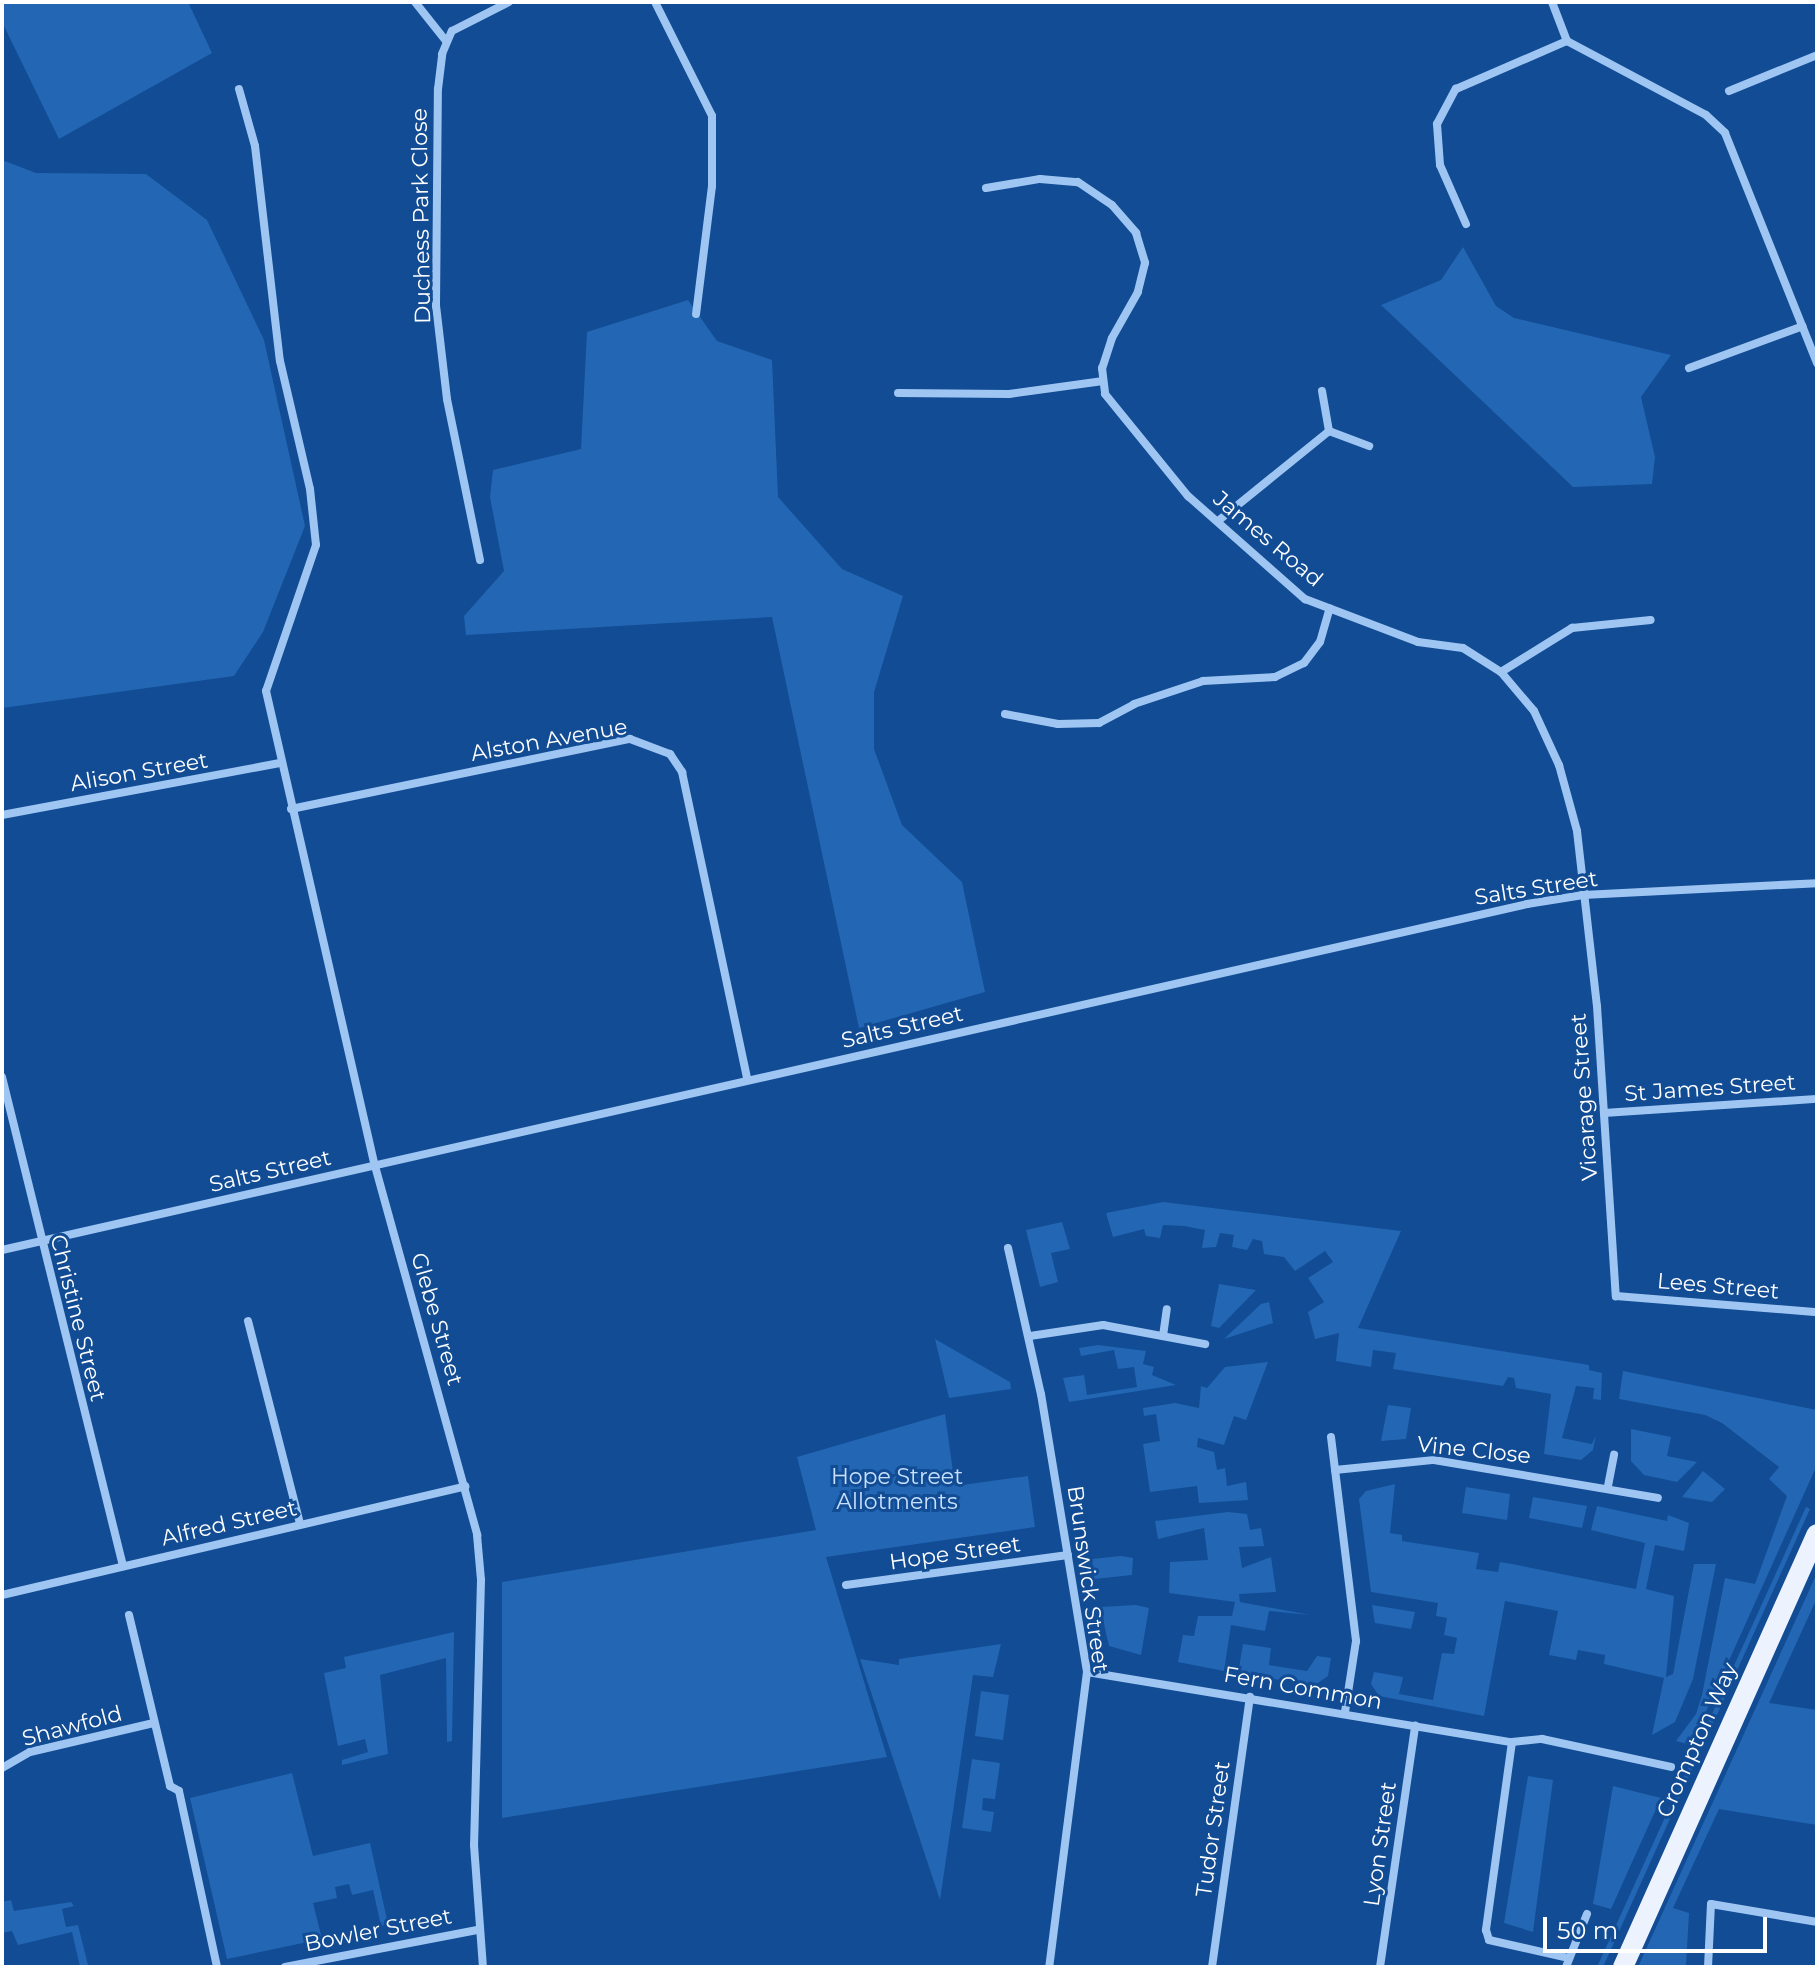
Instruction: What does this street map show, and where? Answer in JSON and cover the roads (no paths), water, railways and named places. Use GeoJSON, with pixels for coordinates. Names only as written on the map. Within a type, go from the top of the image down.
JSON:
{"type":"FeatureCollection","features":[{"type":"Feature","properties":{"kind":"main road","name":"Crompton Way"},"geometry":{"type":"LineString","coordinates":[[1623,1967],[1817,1534]]}},
{"type":"Feature","properties":{"kind":"street"},"geometry":{"type":"LineString","coordinates":[[415,2],[446,41],[452,31],[509,2]]}},
{"type":"Feature","properties":{"kind":"street"},"geometry":{"type":"LineString","coordinates":[[655,2],[712,116],[712,186],[696,314]]}},
{"type":"Feature","properties":{"kind":"street"},"geometry":{"type":"LineString","coordinates":[[1552,2],[1567,41],[1706,115],[1725,133],[1817,363]]}},
{"type":"Feature","properties":{"kind":"street","name":"Duchess Park Close"},"geometry":{"type":"LineString","coordinates":[[446,41],[438,89],[436,306],[447,399],[480,560]]}},
{"type":"Feature","properties":{"kind":"street"},"geometry":{"type":"LineString","coordinates":[[1466,224],[1440,165],[1437,124],[1456,89],[1567,41]]}},
{"type":"Feature","properties":{"kind":"street"},"geometry":{"type":"LineString","coordinates":[[1729,91],[1817,55]]}},
{"type":"Feature","properties":{"kind":"street","name":"Glebe Street"},"geometry":{"type":"LineString","coordinates":[[239,89],[255,146],[280,361],[310,489],[316,545],[266,691],[375,1166],[465,1486],[481,1580],[474,1845],[483,1967]]}},
{"type":"Feature","properties":{"kind":"street"},"geometry":{"type":"LineString","coordinates":[[898,393],[1009,394],[1103,381],[1112,338],[1138,292],[1145,263],[1136,233],[1112,205],[1078,182],[1040,179],[986,188]]}},
{"type":"Feature","properties":{"kind":"street"},"geometry":{"type":"LineString","coordinates":[[1689,368],[1803,326]]}},
{"type":"Feature","properties":{"kind":"street","name":"James Road"},"geometry":{"type":"LineString","coordinates":[[1103,381],[1105,394],[1188,496],[1305,599],[1418,642],[1463,648],[1501,672],[1534,711],[1559,765],[1577,831],[1583,895]]}},
{"type":"Feature","properties":{"kind":"street"},"geometry":{"type":"LineString","coordinates":[[1322,391],[1329,431]]}},
{"type":"Feature","properties":{"kind":"street"},"geometry":{"type":"LineString","coordinates":[[1218,521],[1329,431]]}},
{"type":"Feature","properties":{"kind":"street"},"geometry":{"type":"LineString","coordinates":[[1329,431],[1369,446]]}},
{"type":"Feature","properties":{"kind":"street"},"geometry":{"type":"LineString","coordinates":[[1005,714],[1058,724],[1099,723],[1134,704],[1203,681],[1275,677],[1304,663],[1320,642],[1330,608]]}},
{"type":"Feature","properties":{"kind":"street"},"geometry":{"type":"LineString","coordinates":[[1501,672],[1572,628],[1651,620]]}},
{"type":"Feature","properties":{"kind":"street","name":"Alston Avenue"},"geometry":{"type":"LineString","coordinates":[[291,809],[630,739],[670,754],[682,772],[747,1079]]}},
{"type":"Feature","properties":{"kind":"street","name":"Alison Street"},"geometry":{"type":"LineString","coordinates":[[2,815],[281,763]]}},
{"type":"Feature","properties":{"kind":"street","name":"Salts Street"},"geometry":{"type":"LineString","coordinates":[[2,1250],[747,1079],[1583,895],[1817,883]]}},
{"type":"Feature","properties":{"kind":"street","name":"Vicarage Street"},"geometry":{"type":"LineString","coordinates":[[1583,895],[1604,1113],[1616,1296]]}},
{"type":"Feature","properties":{"kind":"street","name":"Christine Street"},"geometry":{"type":"LineString","coordinates":[[2,1077],[40,1242],[123,1566]]}},
{"type":"Feature","properties":{"kind":"street","name":"St James Street"},"geometry":{"type":"LineString","coordinates":[[1604,1113],[1817,1099]]}},
{"type":"Feature","properties":{"kind":"street","name":"Brunswick Street"},"geometry":{"type":"LineString","coordinates":[[1008,1248],[1030,1336],[1087,1672],[1049,1967]]}},
{"type":"Feature","properties":{"kind":"street","name":"Lees Street"},"geometry":{"type":"LineString","coordinates":[[1616,1296],[1817,1312]]}},
{"type":"Feature","properties":{"kind":"street"},"geometry":{"type":"LineString","coordinates":[[1163,1336],[1167,1309]]}},
{"type":"Feature","properties":{"kind":"street"},"geometry":{"type":"LineString","coordinates":[[248,1321],[300,1524]]}},
{"type":"Feature","properties":{"kind":"street"},"geometry":{"type":"LineString","coordinates":[[1030,1336],[1103,1325],[1205,1344]]}},
{"type":"Feature","properties":{"kind":"street"},"geometry":{"type":"LineString","coordinates":[[1331,1437],[1356,1641],[1345,1712]]}},
{"type":"Feature","properties":{"kind":"street"},"geometry":{"type":"LineString","coordinates":[[1608,1486],[1614,1455]]}},
{"type":"Feature","properties":{"kind":"street","name":"Vine Close"},"geometry":{"type":"LineString","coordinates":[[1335,1470],[1434,1460],[1608,1486],[1658,1498]]}},
{"type":"Feature","properties":{"kind":"street","name":"Alfred Street"},"geometry":{"type":"LineString","coordinates":[[2,1595],[465,1486]]}},
{"type":"Feature","properties":{"kind":"street","name":"Hope Street"},"geometry":{"type":"LineString","coordinates":[[846,1585],[1068,1555]]}},
{"type":"Feature","properties":{"kind":"street"},"geometry":{"type":"LineString","coordinates":[[129,1615],[170,1786],[179,1791],[217,1967]]}},
{"type":"Feature","properties":{"kind":"street","name":"Fern Common"},"geometry":{"type":"LineString","coordinates":[[1087,1672],[1345,1712],[1512,1742],[1542,1739],[1671,1767]]}},
{"type":"Feature","properties":{"kind":"street","name":"Tudor Street"},"geometry":{"type":"LineString","coordinates":[[1212,1967],[1250,1697]]}},
{"type":"Feature","properties":{"kind":"street","name":"Shawfold"},"geometry":{"type":"LineString","coordinates":[[2,1768],[30,1752],[154,1723]]}},
{"type":"Feature","properties":{"kind":"street","name":"Lyon Street"},"geometry":{"type":"LineString","coordinates":[[1380,1967],[1415,1726]]}},
{"type":"Feature","properties":{"kind":"street"},"geometry":{"type":"LineString","coordinates":[[1512,1742],[1486,1930],[1489,1940],[1567,1962],[1587,1914]]}},
{"type":"Feature","properties":{"kind":"street"},"geometry":{"type":"LineString","coordinates":[[1708,1967],[1711,1904],[1817,1922]]}},
{"type":"Feature","properties":{"kind":"street","name":"Bowler Street"},"geometry":{"type":"LineString","coordinates":[[285,1967],[478,1930]]}},
{"type":"Feature","properties":{"kind":"park label","name":"Hope Street Allotments"},"geometry":{"type":"Point","coordinates":[897,1488]}}]}
